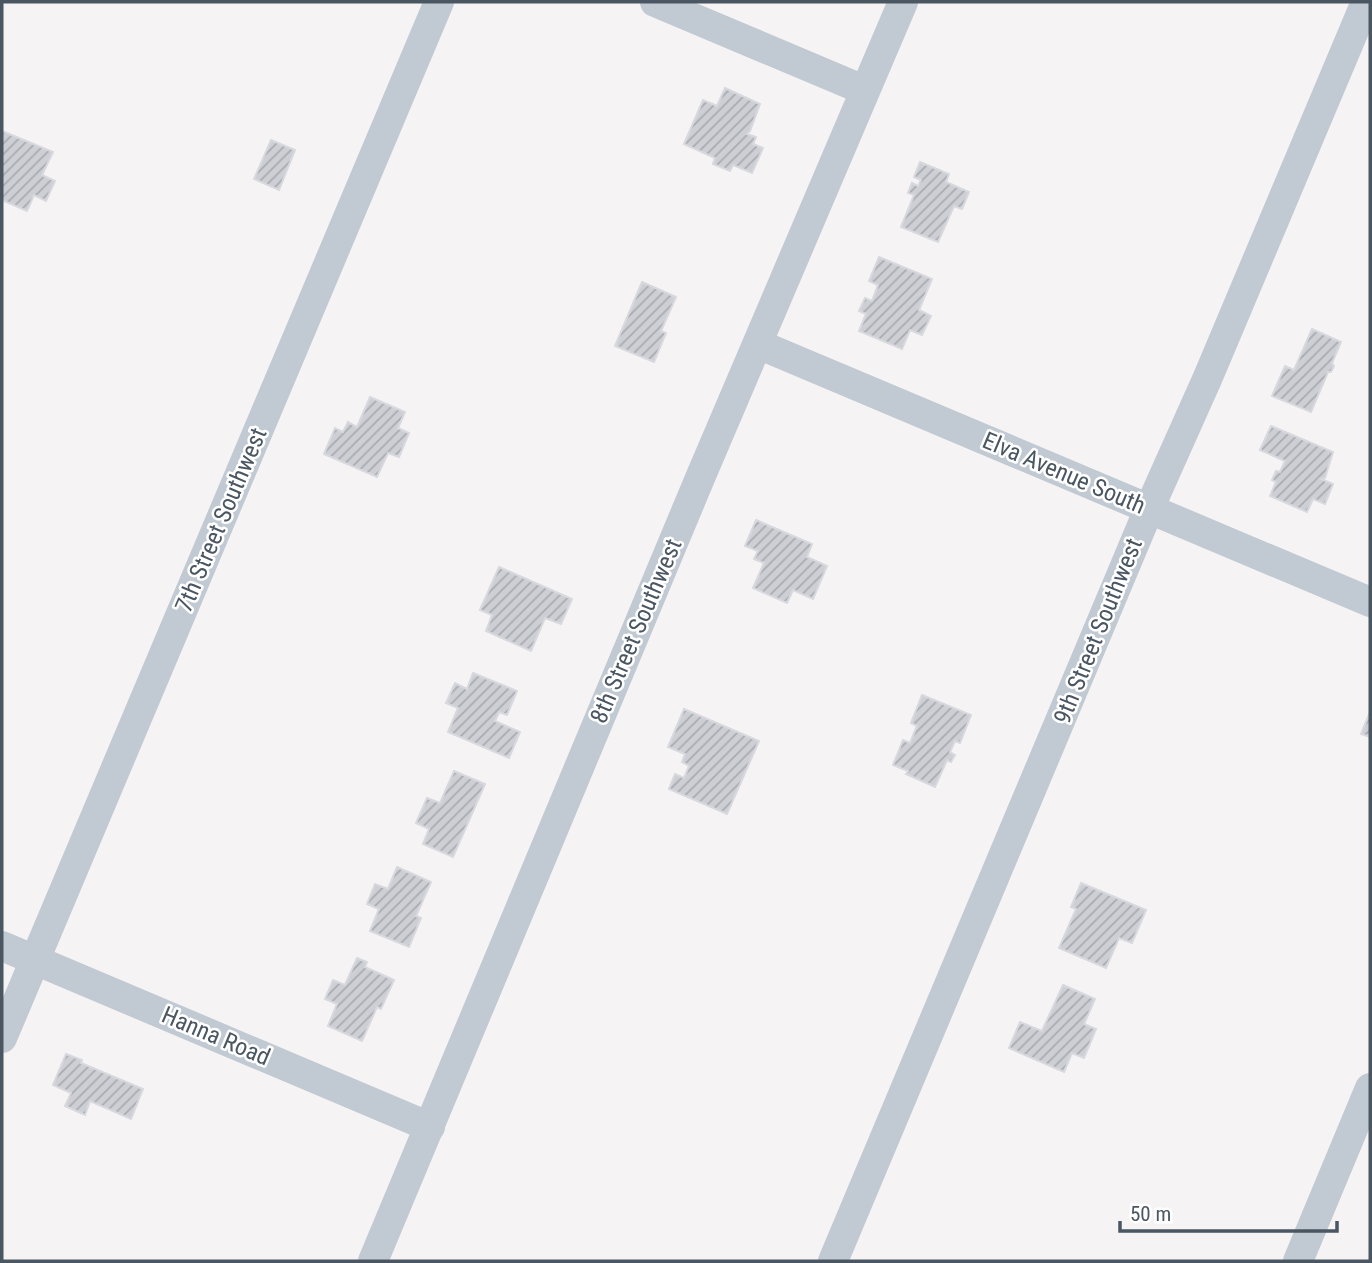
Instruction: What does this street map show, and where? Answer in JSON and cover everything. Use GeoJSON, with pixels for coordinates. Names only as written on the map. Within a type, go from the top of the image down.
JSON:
{"type":"FeatureCollection","features":[{"type":"Feature","properties":{"kind":"street","name":"7th Street Southwest"},"geometry":{"type":"LineString","coordinates":[[2,1038],[439,2]]}},
{"type":"Feature","properties":{"kind":"street"},"geometry":{"type":"LineString","coordinates":[[655,2],[864,90]]}},
{"type":"Feature","properties":{"kind":"street","name":"8th Street Southwest"},"geometry":{"type":"LineString","coordinates":[[373,1261],[700,478],[903,2]]}},
{"type":"Feature","properties":{"kind":"street","name":"9th Street Southwest"},"geometry":{"type":"LineString","coordinates":[[833,1261],[1149,509],[1208,377],[1366,2]]}},
{"type":"Feature","properties":{"kind":"street","name":"Elva Avenue South"},"geometry":{"type":"LineString","coordinates":[[758,344],[1370,602]]}},
{"type":"Feature","properties":{"kind":"street","name":"Hanna Road"},"geometry":{"type":"LineString","coordinates":[[2,946],[430,1127]]}},
{"type":"Feature","properties":{"kind":"street"},"geometry":{"type":"LineString","coordinates":[[1298,1261],[1370,1088]]}},
{"type":"Feature","properties":{"kind":"building"},"geometry":{"type":"Polygon","coordinates":[[[725,88],[760,104],[747,134],[756,137],[753,144],[763,148],[752,173],[733,165],[730,171],[713,164],[715,158],[684,144],[703,100],[717,106],[725,88]]]}},
{"type":"Feature","properties":{"kind":"building"},"geometry":{"type":"Polygon","coordinates":[[[2,131],[53,152],[42,175],[55,181],[46,201],[34,195],[27,211],[2,200],[2,131]]]}},
{"type":"Feature","properties":{"kind":"building"},"geometry":{"type":"Polygon","coordinates":[[[271,140],[295,150],[279,190],[254,179],[271,140]]]}},
{"type":"Feature","properties":{"kind":"building"},"geometry":{"type":"Polygon","coordinates":[[[920,162],[949,174],[946,182],[969,192],[962,209],[954,206],[938,242],[901,227],[914,195],[908,193],[912,183],[918,186],[921,180],[914,177],[920,162]]]}},
{"type":"Feature","properties":{"kind":"building"},"geometry":{"type":"Polygon","coordinates":[[[879,257],[932,279],[919,310],[931,316],[922,335],[910,330],[902,349],[859,331],[866,314],[859,311],[865,298],[872,301],[878,285],[869,281],[879,257]]]}},
{"type":"Feature","properties":{"kind":"building"},"geometry":{"type":"Polygon","coordinates":[[[642,282],[676,297],[661,331],[666,333],[654,362],[615,346],[642,282]]]}},
{"type":"Feature","properties":{"kind":"building"},"geometry":{"type":"Polygon","coordinates":[[[1312,329],[1341,342],[1332,363],[1334,366],[1331,372],[1328,372],[1311,412],[1272,396],[1285,366],[1294,370],[1312,329]]]}},
{"type":"Feature","properties":{"kind":"building"},"geometry":{"type":"Polygon","coordinates":[[[370,397],[405,412],[398,428],[409,433],[399,457],[388,453],[377,477],[324,454],[335,428],[343,432],[348,422],[357,427],[370,397]]]}},
{"type":"Feature","properties":{"kind":"building"},"geometry":{"type":"Polygon","coordinates":[[[1271,426],[1333,452],[1325,478],[1321,479],[1333,484],[1325,504],[1313,499],[1307,512],[1270,496],[1276,482],[1272,480],[1285,461],[1260,450],[1271,426]]]}},
{"type":"Feature","properties":{"kind":"building"},"geometry":{"type":"Polygon","coordinates":[[[756,520],[812,544],[807,557],[827,566],[813,599],[793,590],[787,603],[753,588],[764,563],[754,559],[758,551],[745,546],[756,520]]]}},
{"type":"Feature","properties":{"kind":"building"},"geometry":{"type":"Polygon","coordinates":[[[499,567],[572,599],[561,624],[545,618],[531,651],[486,631],[492,615],[480,610],[499,567]]]}},
{"type":"Feature","properties":{"kind":"building"},"geometry":{"type":"Polygon","coordinates":[[[473,673],[517,691],[507,715],[499,712],[495,721],[520,732],[509,758],[448,732],[458,708],[446,703],[455,683],[467,689],[473,673]]]}},
{"type":"Feature","properties":{"kind":"building"},"geometry":{"type":"Polygon","coordinates":[[[922,695],[971,715],[960,743],[955,741],[950,752],[955,755],[951,762],[947,760],[935,787],[893,765],[903,740],[910,743],[917,726],[911,723],[922,695]]]}},
{"type":"Feature","properties":{"kind":"building"},"geometry":{"type":"Polygon","coordinates":[[[684,709],[759,741],[727,814],[669,789],[675,774],[684,778],[689,766],[682,762],[685,754],[668,747],[684,709]]]}},
{"type":"Feature","properties":{"kind":"building"},"geometry":{"type":"Polygon","coordinates":[[[1370,712],[1370,737],[1361,734],[1370,712]]]}},
{"type":"Feature","properties":{"kind":"building"},"geometry":{"type":"Polygon","coordinates":[[[454,771],[485,784],[453,857],[423,844],[429,829],[416,823],[427,798],[440,803],[454,771]]]}},
{"type":"Feature","properties":{"kind":"building"},"geometry":{"type":"Polygon","coordinates":[[[397,867],[431,882],[416,916],[421,918],[409,947],[370,931],[379,909],[367,904],[375,884],[388,889],[397,867]]]}},
{"type":"Feature","properties":{"kind":"building"},"geometry":{"type":"Polygon","coordinates":[[[1081,883],[1146,910],[1132,943],[1119,938],[1106,968],[1059,948],[1076,909],[1071,907],[1081,883]]]}},
{"type":"Feature","properties":{"kind":"building"},"geometry":{"type":"Polygon","coordinates":[[[357,958],[367,962],[365,967],[394,980],[381,1009],[377,1007],[362,1041],[328,1026],[337,1004],[325,999],[333,980],[345,985],[357,958]]]}},
{"type":"Feature","properties":{"kind":"building"},"geometry":{"type":"Polygon","coordinates":[[[1063,985],[1095,999],[1084,1024],[1096,1029],[1084,1058],[1072,1053],[1064,1072],[1009,1048],[1020,1022],[1042,1031],[1063,985]]]}},
{"type":"Feature","properties":{"kind":"building"},"geometry":{"type":"Polygon","coordinates":[[[66,1054],[143,1089],[131,1119],[90,1101],[85,1115],[65,1106],[71,1093],[53,1085],[66,1054]]]}}]}
